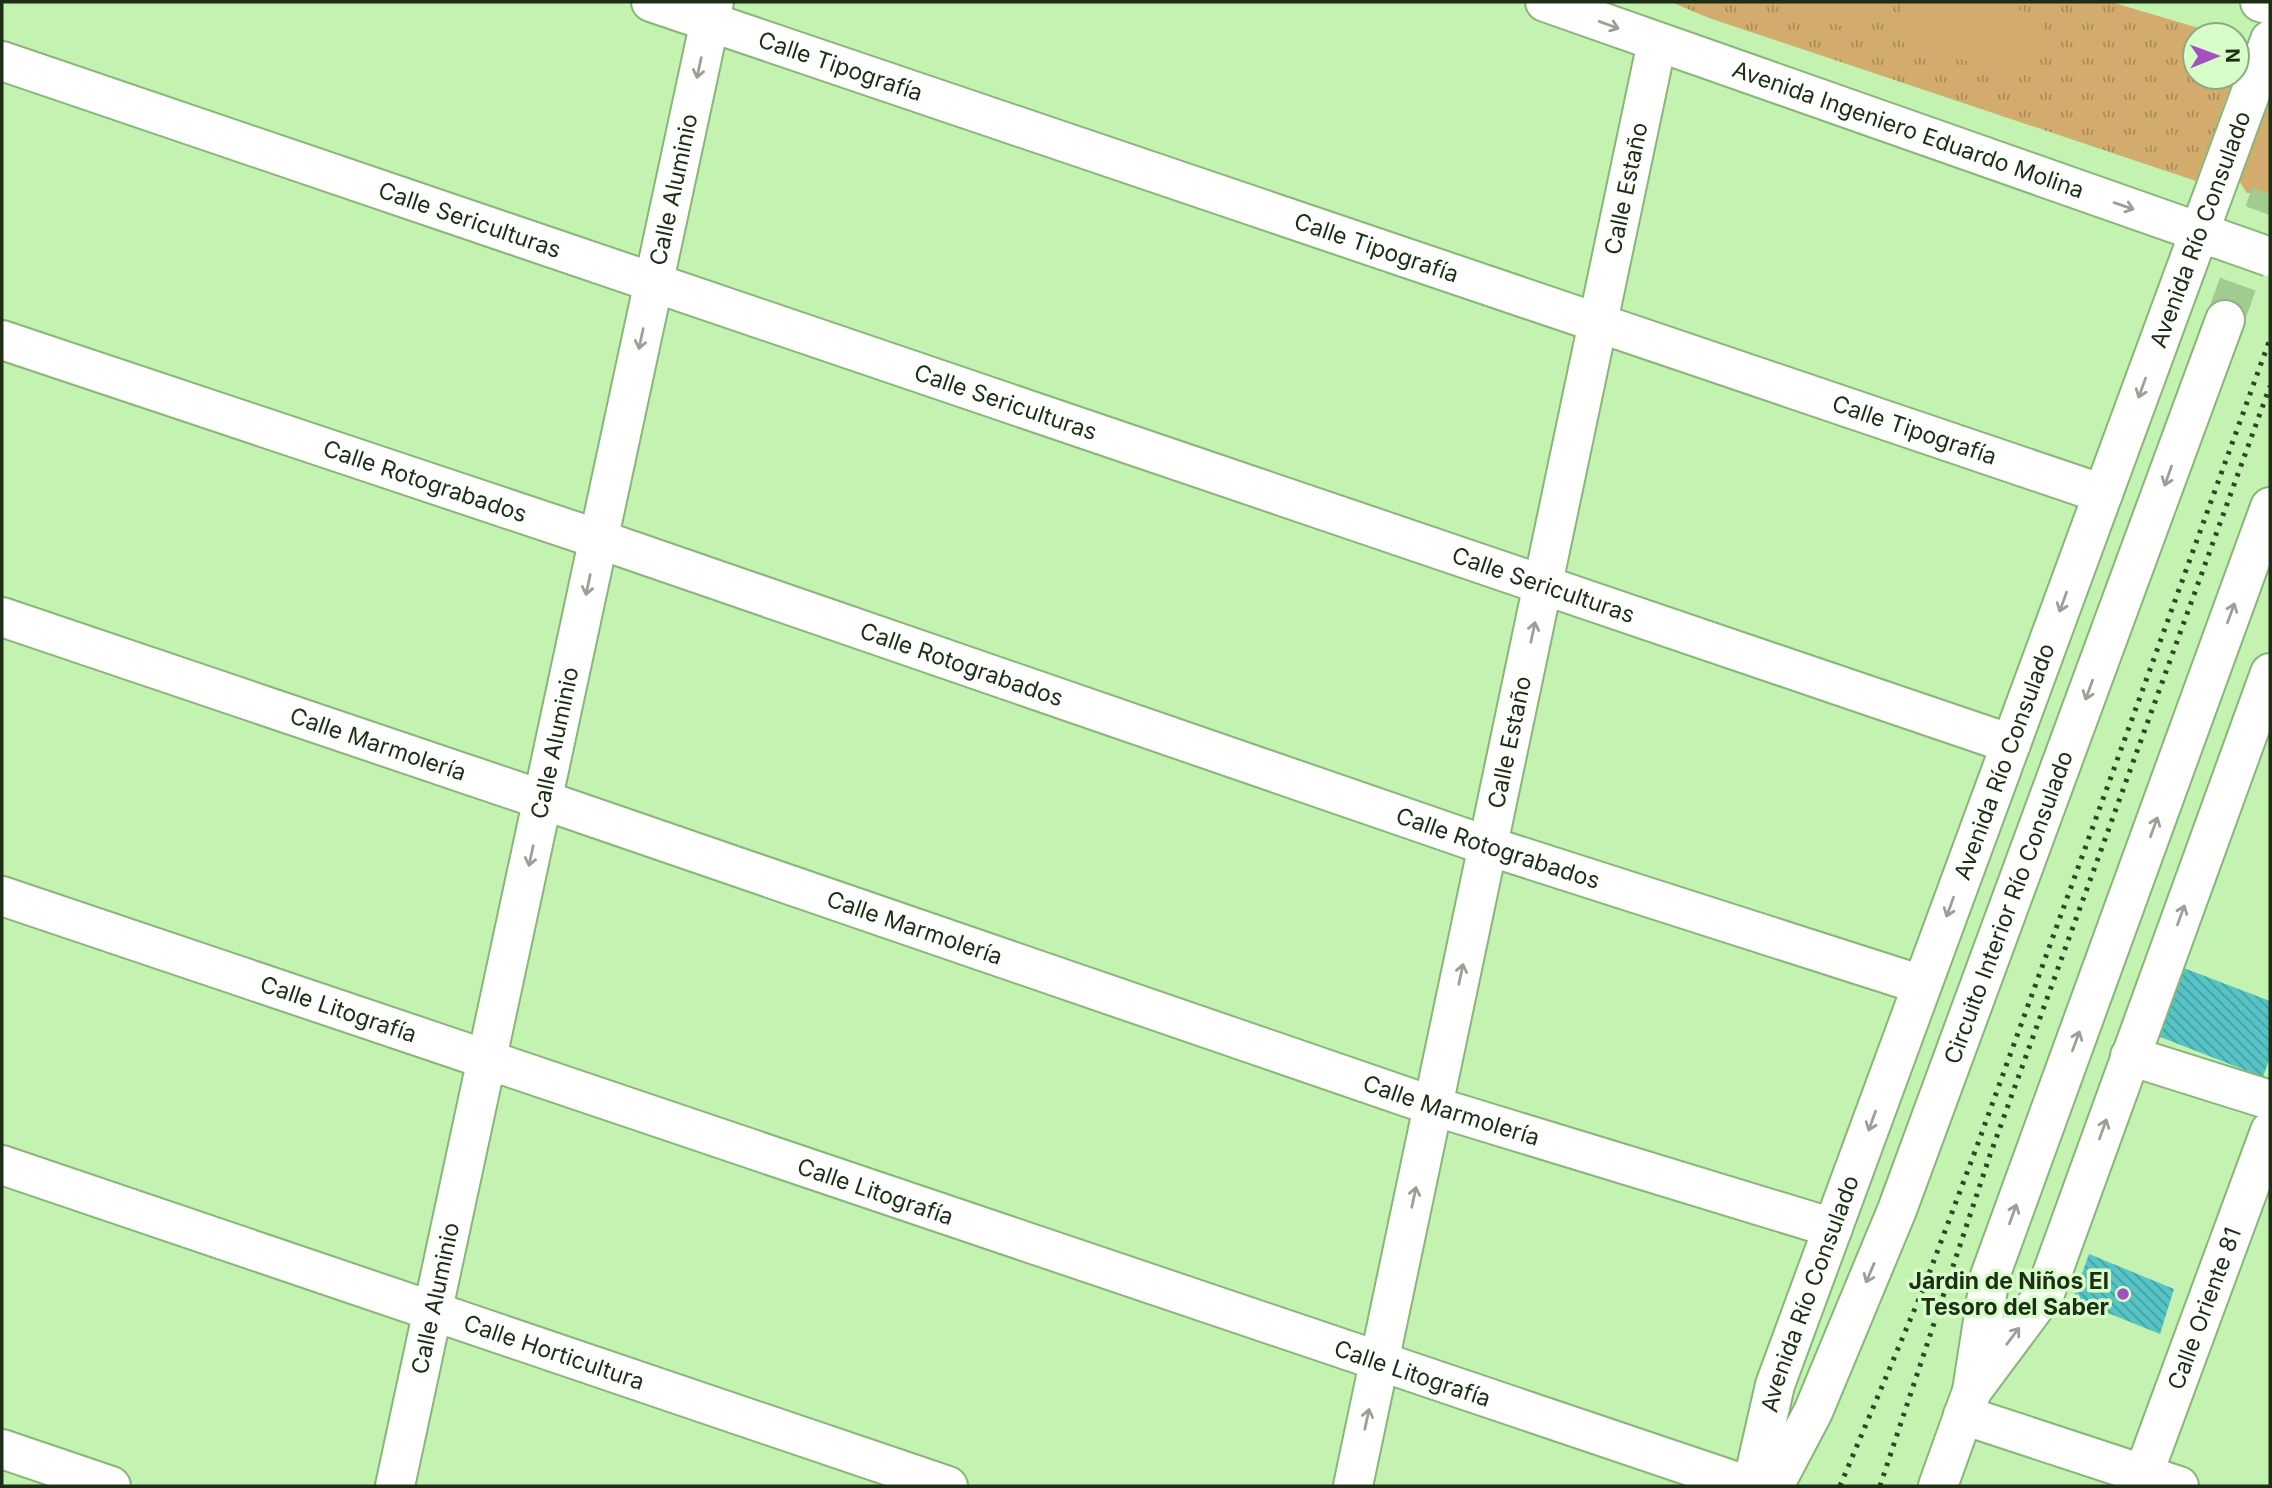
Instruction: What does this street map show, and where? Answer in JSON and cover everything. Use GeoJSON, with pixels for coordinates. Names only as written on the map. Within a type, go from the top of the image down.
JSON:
{"type":"FeatureCollection","features":[{"type":"Feature","properties":{"kind":"main road","name":"Calle Tipografía"},"geometry":{"type":"LineString","coordinates":[[651,2],[711,12],[1598,323],[2103,494]]}},
{"type":"Feature","properties":{"kind":"main road","name":"Avenida Ingeniero Eduardo Molina"},"geometry":{"type":"LineString","coordinates":[[1545,2],[2270,257]]}},
{"type":"Feature","properties":{"kind":"main road"},"geometry":{"type":"LineString","coordinates":[[2260,2],[2270,5]]}},
{"type":"Feature","properties":{"kind":"main road","name":"Calle Aluminio"},"geometry":{"type":"LineString","coordinates":[[395,1486],[711,12]]}},
{"type":"Feature","properties":{"kind":"main road","name":"Avenida Río Consulado"},"geometry":{"type":"LineString","coordinates":[[1751,1486],[1774,1385],[2103,494],[2209,236],[2270,40]]}},
{"type":"Feature","properties":{"kind":"main road","name":"Calle Estaño"},"geometry":{"type":"LineString","coordinates":[[1353,1486],[1657,42]]}},
{"type":"Feature","properties":{"kind":"main road","name":"Calle Sericulturas"},"geometry":{"type":"LineString","coordinates":[[2,61],[2011,744]]}},
{"type":"Feature","properties":{"kind":"main road","name":"Circuito Interior Río Consulado"},"geometry":{"type":"LineString","coordinates":[[1774,1486],[1813,1412],[1897,1210],[2225,320]]}},
{"type":"Feature","properties":{"kind":"main road","name":"Calle Rotograbados"},"geometry":{"type":"LineString","coordinates":[[2,340],[598,539],[1488,846],[1922,985]]}},
{"type":"Feature","properties":{"kind":"main road"},"geometry":{"type":"LineString","coordinates":[[1938,1486],[1968,1403],[1990,1276],[2270,507]]}},
{"type":"Feature","properties":{"kind":"main road","name":"Calle Marmolería"},"geometry":{"type":"LineString","coordinates":[[2,617],[1433,1106],[1833,1228]]}},
{"type":"Feature","properties":{"kind":"main road"},"geometry":{"type":"LineString","coordinates":[[1968,1403],[2045,1293],[2268,683]]}},
{"type":"Feature","properties":{"kind":"main road","name":"Calle Litografía"},"geometry":{"type":"LineString","coordinates":[[2,896],[1379,1364],[1751,1486]]}},
{"type":"Feature","properties":{"kind":"main road"},"geometry":{"type":"LineString","coordinates":[[2130,1056],[2270,1100]]}},
{"type":"Feature","properties":{"kind":"main road","name":"Calle Oriente 81"},"geometry":{"type":"LineString","coordinates":[[2154,1482],[2270,1130]]}},
{"type":"Feature","properties":{"kind":"main road","name":"Calle Horticultura"},"geometry":{"type":"LineString","coordinates":[[2,1166],[948,1486]]}},
{"type":"Feature","properties":{"kind":"main road"},"geometry":{"type":"LineString","coordinates":[[1968,1403],[2154,1482]]}},
{"type":"Feature","properties":{"kind":"main road"},"geometry":{"type":"LineString","coordinates":[[2,1449],[111,1486]]}},
{"type":"Feature","properties":{"kind":"green space"},"geometry":{"type":"Polygon","coordinates":[[[1671,2],[2111,2],[2181,23],[2181,91],[2229,91],[2196,181],[1709,18],[1671,2]]]}},
{"type":"Feature","properties":{"kind":"green space"},"geometry":{"type":"Polygon","coordinates":[[[1764,2],[1874,2],[1864,33],[1764,2]]]}},
{"type":"Feature","properties":{"kind":"green space"},"geometry":{"type":"Polygon","coordinates":[[[1903,2],[1994,2],[2037,15],[2044,31],[2032,69],[2017,77],[1904,41],[1896,25],[1903,2]]]}},
{"type":"Feature","properties":{"kind":"green space"},"geometry":{"type":"Polygon","coordinates":[[[2270,97],[2270,193],[2247,193],[2238,179],[2270,97]]]}},
{"type":"Feature","properties":{"kind":"building"},"geometry":{"type":"Polygon","coordinates":[[[2181,967],[2270,1001],[2270,1057],[2263,1077],[2155,1035],[2181,967]]]}},
{"type":"Feature","properties":{"kind":"building","name":"Jardin de Niños El Tesoro del Saber"},"geometry":{"type":"Polygon","coordinates":[[[2089,1254],[2174,1289],[2160,1334],[2073,1299],[2089,1254]]]}},
{"type":"Feature","properties":{"kind":"tunnel"},"geometry":{"type":"LineString","coordinates":[[2225,320],[2270,194]]}},
{"type":"Feature","properties":{"kind":"railway"},"geometry":{"type":"LineString","coordinates":[[1840,1486],[1924,1287],[1977,1146],[2270,339]]}},
{"type":"Feature","properties":{"kind":"railway"},"geometry":{"type":"LineString","coordinates":[[1880,1486],[1990,1155],[2270,386]]}},
{"type":"Feature","properties":{"kind":"place","name":"Jardin de Niños El Tesoro del Saber"},"geometry":{"type":"Point","coordinates":[2123,1294]}}]}
